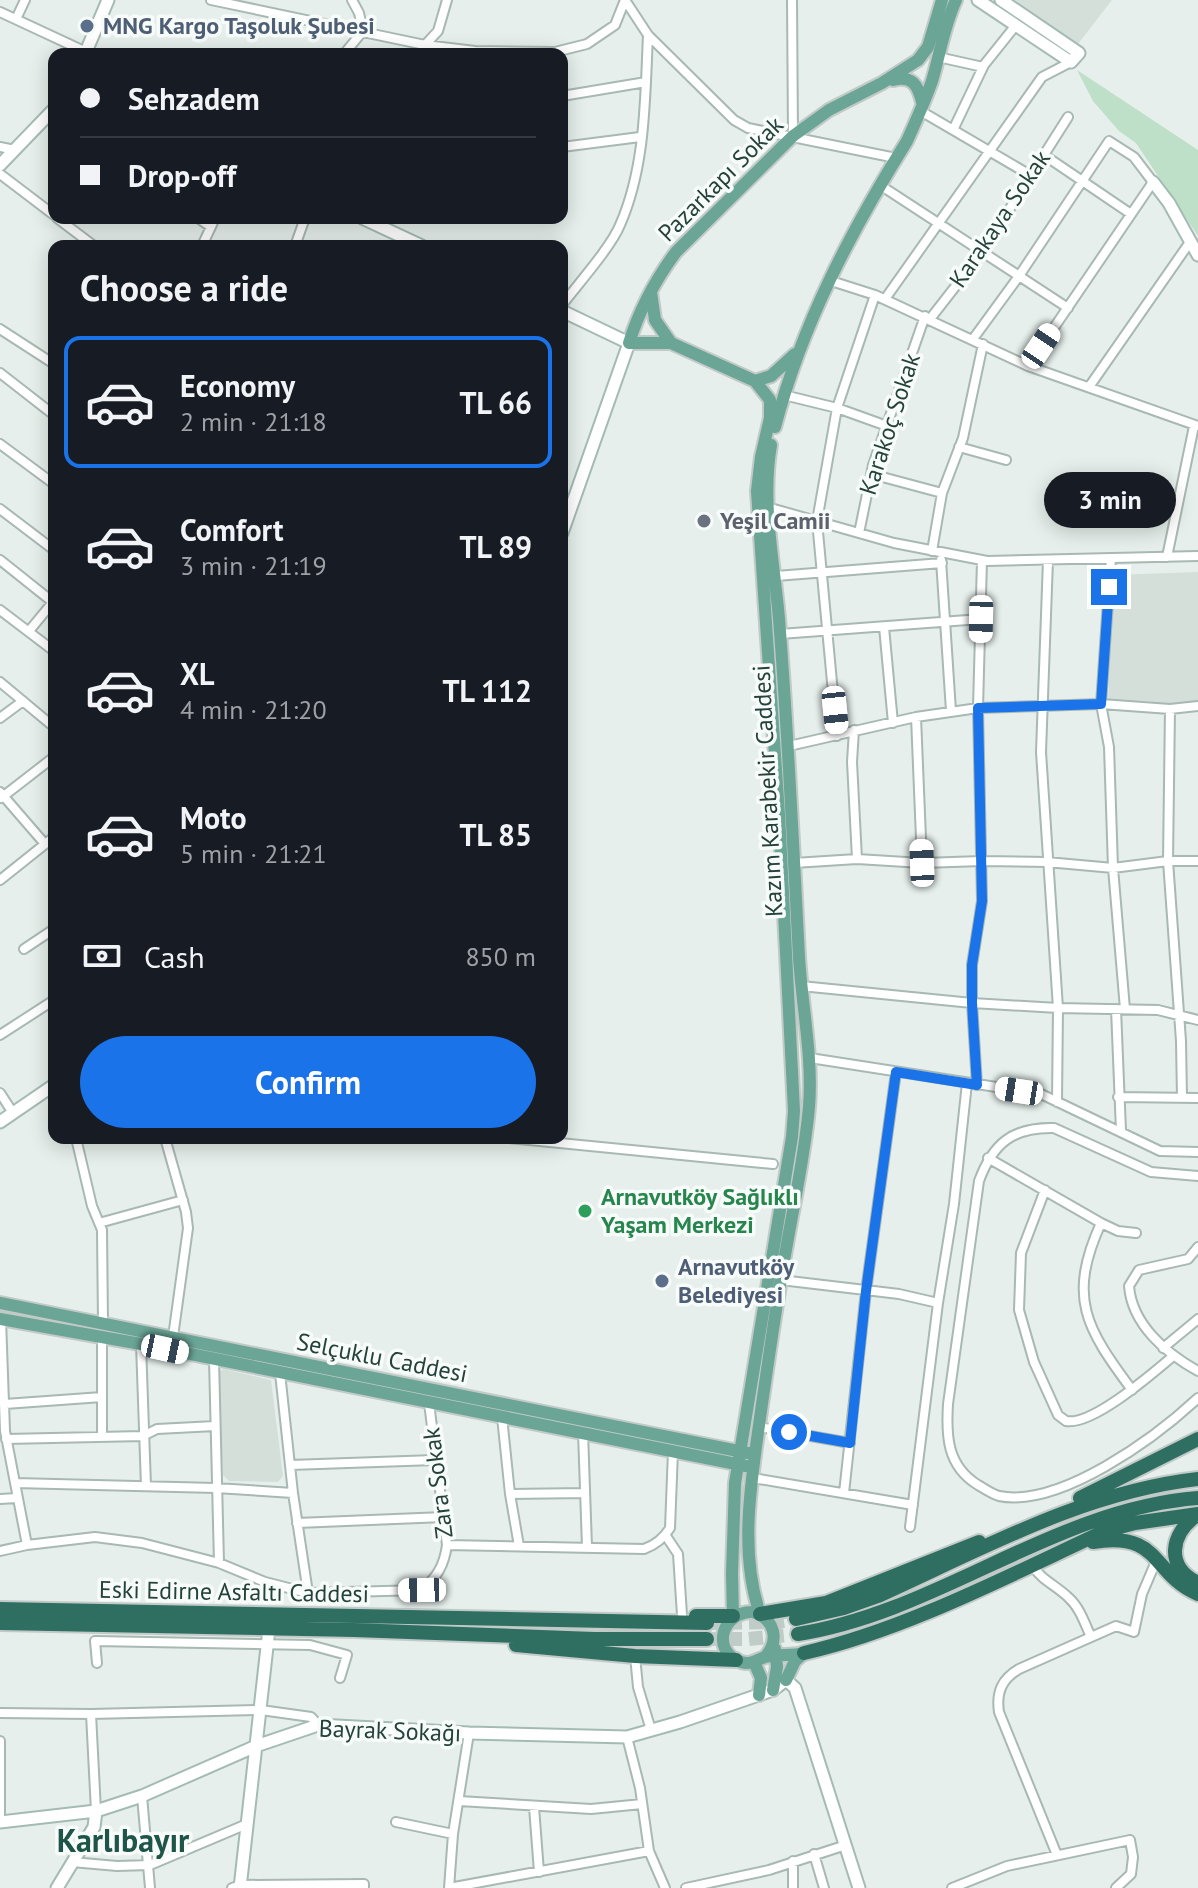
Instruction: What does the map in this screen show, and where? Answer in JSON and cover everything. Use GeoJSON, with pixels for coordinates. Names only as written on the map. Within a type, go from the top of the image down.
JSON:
{"type":"FeatureCollection","features":[{"type":"Feature","properties":{"kind":"highway"},"geometry":{"type":"LineString","coordinates":[[1055,1515],[1083,1496],[1198,1439]]}},
{"type":"Feature","properties":{"kind":"highway"},"geometry":{"type":"LineString","coordinates":[[796,1619],[870,1599],[1055,1515],[1123,1492],[1198,1479]]}},
{"type":"Feature","properties":{"kind":"highway"},"geometry":{"type":"LineString","coordinates":[[798,1634],[859,1621],[1066,1531],[1123,1512],[1198,1498]]}},
{"type":"Feature","properties":{"kind":"highway"},"geometry":{"type":"LineString","coordinates":[[804,1653],[916,1616],[1105,1531],[1135,1523],[1198,1514]]}},
{"type":"Feature","properties":{"kind":"highway"},"geometry":{"type":"LineString","coordinates":[[1198,1514],[1182,1528],[1175,1546],[1178,1566],[1185,1577],[1198,1583]]}},
{"type":"Feature","properties":{"kind":"highway"},"geometry":{"type":"LineString","coordinates":[[760,1614],[826,1603],[964,1546],[1018,1532]]}},
{"type":"Feature","properties":{"kind":"highway"},"geometry":{"type":"LineString","coordinates":[[1077,1544],[1117,1539],[1145,1546],[1177,1582],[1198,1594]]}},
{"type":"Feature","properties":{"kind":"highway","name":"Eski Edirne Asfaltı Caddesi"},"geometry":{"type":"LineString","coordinates":[[0,1609],[707,1623]]}},
{"type":"Feature","properties":{"kind":"highway"},"geometry":{"type":"LineString","coordinates":[[464,1618],[509,1611],[733,1616]]}},
{"type":"Feature","properties":{"kind":"highway","name":"Eski Edirne Asfaltı Caddesi"},"geometry":{"type":"LineString","coordinates":[[0,1623],[594,1639],[707,1639]]}},
{"type":"Feature","properties":{"kind":"highway"},"geometry":{"type":"LineString","coordinates":[[440,1634],[486,1643],[635,1656],[736,1660]]}},
{"type":"Feature","properties":{"kind":"main road"},"geometry":{"type":"LineString","coordinates":[[88,48],[108,0]]}},
{"type":"Feature","properties":{"kind":"main road"},"geometry":{"type":"LineString","coordinates":[[882,83],[918,60],[928,47],[942,0]]}},
{"type":"Feature","properties":{"kind":"main road","name":"Kazım Karabekir Caddesi"},"geometry":{"type":"LineString","coordinates":[[733,1616],[733,1499],[739,1458],[791,1169],[809,1104],[810,1058],[801,986],[789,746],[776,576],[767,507],[768,461],[800,346],[827,280],[907,141],[956,0]]}},
{"type":"Feature","properties":{"kind":"main road"},"geometry":{"type":"LineString","coordinates":[[978,0],[1075,57]]}},
{"type":"Feature","properties":{"kind":"main road"},"geometry":{"type":"LineString","coordinates":[[1001,0],[1075,57]]}},
{"type":"Feature","properties":{"kind":"main road"},"geometry":{"type":"LineString","coordinates":[[882,83],[899,78],[913,81],[918,87],[921,106]]}},
{"type":"Feature","properties":{"kind":"main road","name":"Pazarkapı Sokak"},"geometry":{"type":"LineString","coordinates":[[629,343],[651,292],[676,252],[793,136],[829,110],[882,83]]}},
{"type":"Feature","properties":{"kind":"main road"},"geometry":{"type":"LineString","coordinates":[[0,165],[48,120]]}},
{"type":"Feature","properties":{"kind":"main road"},"geometry":{"type":"LineString","coordinates":[[1153,182],[1169,203],[1198,255]]}},
{"type":"Feature","properties":{"kind":"main road"},"geometry":{"type":"LineString","coordinates":[[377,224],[407,240]]}},
{"type":"Feature","properties":{"kind":"main road"},"geometry":{"type":"LineString","coordinates":[[651,292],[655,320],[671,343]]}},
{"type":"Feature","properties":{"kind":"main road"},"geometry":{"type":"LineString","coordinates":[[568,311],[629,343],[671,343],[755,381],[771,376],[791,360],[800,346]]}},
{"type":"Feature","properties":{"kind":"main road"},"geometry":{"type":"LineString","coordinates":[[568,516],[629,343]]}},
{"type":"Feature","properties":{"kind":"main road","name":"Kazım Karabekir Caddesi"},"geometry":{"type":"LineString","coordinates":[[755,381],[770,400],[770,418],[757,491],[794,1088],[791,1169],[781,1280],[754,1467],[749,1557],[752,1590],[760,1614]]}},
{"type":"Feature","properties":{"kind":"main road"},"geometry":{"type":"LineString","coordinates":[[0,1122],[48,1089]]}},
{"type":"Feature","properties":{"kind":"main road"},"geometry":{"type":"LineString","coordinates":[[773,1164],[791,1169]]}},
{"type":"Feature","properties":{"kind":"main road","name":"Selçuklu Caddesi"},"geometry":{"type":"LineString","coordinates":[[0,1303],[173,1337],[429,1403],[481,1406],[502,1417],[673,1451],[739,1458]]}},
{"type":"Feature","properties":{"kind":"main road","name":"Selçuklu Caddesi"},"geometry":{"type":"LineString","coordinates":[[1,1319],[214,1359],[281,1366],[739,1458],[754,1467]]}},
{"type":"Feature","properties":{"kind":"main road"},"geometry":{"type":"LineString","coordinates":[[759,1695],[765,1659],[774,1643],[772,1626],[760,1614],[746,1611],[733,1616],[725,1628],[723,1642],[736,1660],[765,1659],[804,1653]]}},
{"type":"Feature","properties":{"kind":"main road"},"geometry":{"type":"LineString","coordinates":[[237,1887],[269,1629]]}},
{"type":"Feature","properties":{"kind":"main road"},"geometry":{"type":"LineString","coordinates":[[804,1653],[795,1661],[786,1680],[795,1688],[859,1888]]}},
{"type":"Feature","properties":{"kind":"main road"},"geometry":{"type":"LineString","coordinates":[[765,1659],[773,1690]]}},
{"type":"Feature","properties":{"kind":"main road","name":"Bayrak Sokağı"},"geometry":{"type":"LineString","coordinates":[[0,1822],[96,1811],[142,1796],[256,1746],[318,1725],[627,1737],[773,1690],[786,1680]]}},
{"type":"Feature","properties":{"kind":"main road"},"geometry":{"type":"LineString","coordinates":[[57,1888],[94,1827],[96,1811]]}},
{"type":"Feature","properties":{"kind":"street"},"geometry":{"type":"LineString","coordinates":[[16,19],[25,0]]}},
{"type":"Feature","properties":{"kind":"street"},"geometry":{"type":"LineString","coordinates":[[211,0],[363,31],[418,48]]}},
{"type":"Feature","properties":{"kind":"street"},"geometry":{"type":"LineString","coordinates":[[352,0],[363,31]]}},
{"type":"Feature","properties":{"kind":"street"},"geometry":{"type":"LineString","coordinates":[[425,48],[438,31],[447,0]]}},
{"type":"Feature","properties":{"kind":"street"},"geometry":{"type":"LineString","coordinates":[[625,0],[648,35],[734,120],[748,128],[896,158]]}},
{"type":"Feature","properties":{"kind":"street"},"geometry":{"type":"LineString","coordinates":[[568,49],[587,44],[615,25],[625,0]]}},
{"type":"Feature","properties":{"kind":"street"},"geometry":{"type":"LineString","coordinates":[[792,0],[793,136]]}},
{"type":"Feature","properties":{"kind":"street"},"geometry":{"type":"LineString","coordinates":[[0,12],[76,48]]}},
{"type":"Feature","properties":{"kind":"street"},"geometry":{"type":"LineString","coordinates":[[953,130],[983,67],[1016,25]]}},
{"type":"Feature","properties":{"kind":"street"},"geometry":{"type":"LineString","coordinates":[[349,48],[363,31]]}},
{"type":"Feature","properties":{"kind":"street"},"geometry":{"type":"LineString","coordinates":[[568,300],[619,228],[632,191],[646,82],[648,35]]}},
{"type":"Feature","properties":{"kind":"street"},"geometry":{"type":"LineString","coordinates":[[938,57],[983,67]]}},
{"type":"Feature","properties":{"kind":"street"},"geometry":{"type":"LineString","coordinates":[[885,299],[1042,77],[1075,57]]}},
{"type":"Feature","properties":{"kind":"street"},"geometry":{"type":"LineString","coordinates":[[568,95],[646,82]]}},
{"type":"Feature","properties":{"kind":"street"},"geometry":{"type":"LineString","coordinates":[[921,106],[953,130],[1030,175]]}},
{"type":"Feature","properties":{"kind":"street","name":"Karakaya Sokak"},"geometry":{"type":"LineString","coordinates":[[928,318],[983,251],[1068,117]]}},
{"type":"Feature","properties":{"kind":"street"},"geometry":{"type":"LineString","coordinates":[[568,146],[640,137]]}},
{"type":"Feature","properties":{"kind":"street"},"geometry":{"type":"LineString","coordinates":[[973,339],[1109,141],[1134,157],[1153,182],[1028,366]]}},
{"type":"Feature","properties":{"kind":"street"},"geometry":{"type":"LineString","coordinates":[[0,147],[15,150]]}},
{"type":"Feature","properties":{"kind":"street"},"geometry":{"type":"LineString","coordinates":[[1044,155],[1131,214]]}},
{"type":"Feature","properties":{"kind":"street"},"geometry":{"type":"LineString","coordinates":[[0,174],[48,211]]}},
{"type":"Feature","properties":{"kind":"street"},"geometry":{"type":"LineString","coordinates":[[880,185],[1068,308]]}},
{"type":"Feature","properties":{"kind":"street"},"geometry":{"type":"LineString","coordinates":[[65,224],[86,240]]}},
{"type":"Feature","properties":{"kind":"street"},"geometry":{"type":"LineString","coordinates":[[1089,387],[1190,242]]}},
{"type":"Feature","properties":{"kind":"street"},"geometry":{"type":"LineString","coordinates":[[827,280],[885,299],[1028,366],[1196,426],[1167,557]]}},
{"type":"Feature","properties":{"kind":"street"},"geometry":{"type":"LineString","coordinates":[[837,736],[817,521],[837,408],[875,295]]}},
{"type":"Feature","properties":{"kind":"street","name":"Karakoç Sokak"},"geometry":{"type":"LineString","coordinates":[[859,533],[871,474],[928,318]]}},
{"type":"Feature","properties":{"kind":"street"},"geometry":{"type":"LineString","coordinates":[[0,329],[48,360]]}},
{"type":"Feature","properties":{"kind":"street"},"geometry":{"type":"LineString","coordinates":[[951,711],[942,563],[937,552],[942,493],[959,447],[983,344]]}},
{"type":"Feature","properties":{"kind":"street"},"geometry":{"type":"LineString","coordinates":[[0,373],[48,410]]}},
{"type":"Feature","properties":{"kind":"street"},"geometry":{"type":"LineString","coordinates":[[784,395],[837,408],[887,426]]}},
{"type":"Feature","properties":{"kind":"street"},"geometry":{"type":"LineString","coordinates":[[0,444],[48,480]]}},
{"type":"Feature","properties":{"kind":"street"},"geometry":{"type":"LineString","coordinates":[[959,447],[1006,460]]}},
{"type":"Feature","properties":{"kind":"street"},"geometry":{"type":"LineString","coordinates":[[871,474],[942,493]]}},
{"type":"Feature","properties":{"kind":"street"},"geometry":{"type":"LineString","coordinates":[[767,507],[859,533],[982,560],[1198,556]]}},
{"type":"Feature","properties":{"kind":"street"},"geometry":{"type":"LineString","coordinates":[[0,509],[48,545]]}},
{"type":"Feature","properties":{"kind":"street"},"geometry":{"type":"LineString","coordinates":[[1111,558],[1101,704],[1109,747],[1120,1009],[1118,1097],[1121,1131]]}},
{"type":"Feature","properties":{"kind":"street"},"geometry":{"type":"LineString","coordinates":[[0,560],[48,597]]}},
{"type":"Feature","properties":{"kind":"street"},"geometry":{"type":"LineString","coordinates":[[910,1527],[938,1303],[972,1084],[972,965],[982,901],[978,708],[982,560]]}},
{"type":"Feature","properties":{"kind":"street"},"geometry":{"type":"LineString","coordinates":[[1048,560],[1041,706],[1047,862],[1058,1008],[1057,1102]]}},
{"type":"Feature","properties":{"kind":"street"},"geometry":{"type":"LineString","coordinates":[[776,576],[942,563]]}},
{"type":"Feature","properties":{"kind":"street"},"geometry":{"type":"LineString","coordinates":[[29,631],[48,609]]}},
{"type":"Feature","properties":{"kind":"street"},"geometry":{"type":"LineString","coordinates":[[0,610],[48,646]]}},
{"type":"Feature","properties":{"kind":"street"},"geometry":{"type":"LineString","coordinates":[[780,634],[981,619]]}},
{"type":"Feature","properties":{"kind":"street"},"geometry":{"type":"LineString","coordinates":[[884,627],[893,723]]}},
{"type":"Feature","properties":{"kind":"street"},"geometry":{"type":"LineString","coordinates":[[0,682],[48,722]]}},
{"type":"Feature","properties":{"kind":"street"},"geometry":{"type":"LineString","coordinates":[[0,718],[23,701]]}},
{"type":"Feature","properties":{"kind":"street"},"geometry":{"type":"LineString","coordinates":[[789,746],[916,717],[978,708],[1101,704],[1170,709],[1198,706]]}},
{"type":"Feature","properties":{"kind":"street"},"geometry":{"type":"LineString","coordinates":[[1170,709],[1168,861],[1182,1098]]}},
{"type":"Feature","properties":{"kind":"street"},"geometry":{"type":"LineString","coordinates":[[916,717],[922,863]]}},
{"type":"Feature","properties":{"kind":"street"},"geometry":{"type":"LineString","coordinates":[[854,730],[852,762],[857,859]]}},
{"type":"Feature","properties":{"kind":"street"},"geometry":{"type":"LineString","coordinates":[[45,844],[1,796],[48,761]]}},
{"type":"Feature","properties":{"kind":"street"},"geometry":{"type":"LineString","coordinates":[[0,880],[48,842]]}},
{"type":"Feature","properties":{"kind":"street"},"geometry":{"type":"LineString","coordinates":[[794,863],[857,859],[922,863],[1047,862],[1113,868],[1168,861],[1198,861]]}},
{"type":"Feature","properties":{"kind":"street"},"geometry":{"type":"LineString","coordinates":[[24,949],[48,933]]}},
{"type":"Feature","properties":{"kind":"street"},"geometry":{"type":"LineString","coordinates":[[801,986],[972,1003],[1158,1010],[1198,1020]]}},
{"type":"Feature","properties":{"kind":"street"},"geometry":{"type":"LineString","coordinates":[[0,1035],[48,1004]]}},
{"type":"Feature","properties":{"kind":"street"},"geometry":{"type":"LineString","coordinates":[[810,1058],[1041,1094],[1160,1151],[1198,1152]]}},
{"type":"Feature","properties":{"kind":"street"},"geometry":{"type":"LineString","coordinates":[[844,1493],[866,1291],[896,1072]]}},
{"type":"Feature","properties":{"kind":"street"},"geometry":{"type":"LineString","coordinates":[[0,1093],[13,1113]]}},
{"type":"Feature","properties":{"kind":"street"},"geometry":{"type":"LineString","coordinates":[[1118,1097],[1198,1098]]}},
{"type":"Feature","properties":{"kind":"street"},"geometry":{"type":"LineString","coordinates":[[1198,1176],[1151,1172],[1054,1128],[1038,1128],[1003,1141],[988,1158],[979,1181],[948,1404],[946,1439],[968,1479],[996,1496],[1023,1498],[1055,1490],[1106,1467],[1198,1398]]}},
{"type":"Feature","properties":{"kind":"street"},"geometry":{"type":"LineString","coordinates":[[77,1144],[92,1206],[102,1230],[103,1323]]}},
{"type":"Feature","properties":{"kind":"street"},"geometry":{"type":"LineString","coordinates":[[167,1144],[188,1228],[173,1337]]}},
{"type":"Feature","properties":{"kind":"street"},"geometry":{"type":"LineString","coordinates":[[568,1144],[773,1164]]}},
{"type":"Feature","properties":{"kind":"street"},"geometry":{"type":"LineString","coordinates":[[988,1158],[1101,1223],[1118,1231],[1136,1233]]}},
{"type":"Feature","properties":{"kind":"street"},"geometry":{"type":"LineString","coordinates":[[1045,1190],[1021,1253],[1019,1310],[1034,1362],[1058,1415],[1066,1421],[1080,1420],[1132,1390],[1172,1357]]}},
{"type":"Feature","properties":{"kind":"street"},"geometry":{"type":"LineString","coordinates":[[99,1223],[183,1200]]}},
{"type":"Feature","properties":{"kind":"street"},"geometry":{"type":"LineString","coordinates":[[1101,1223],[1088,1252],[1084,1273],[1085,1314],[1104,1353],[1132,1390]]}},
{"type":"Feature","properties":{"kind":"street"},"geometry":{"type":"LineString","coordinates":[[1198,1247],[1188,1259],[1145,1267],[1131,1280],[1130,1293],[1136,1310],[1163,1348],[1172,1357],[1198,1371]]}},
{"type":"Feature","properties":{"kind":"street"},"geometry":{"type":"LineString","coordinates":[[781,1280],[899,1294],[938,1303]]}},
{"type":"Feature","properties":{"kind":"street"},"geometry":{"type":"LineString","coordinates":[[1,1319],[4,1434],[27,1545]]}},
{"type":"Feature","properties":{"kind":"street"},"geometry":{"type":"LineString","coordinates":[[1163,1348],[1198,1319]]}},
{"type":"Feature","properties":{"kind":"street"},"geometry":{"type":"LineString","coordinates":[[102,1338],[102,1437]]}},
{"type":"Feature","properties":{"kind":"street"},"geometry":{"type":"LineString","coordinates":[[141,1344],[146,1486]]}},
{"type":"Feature","properties":{"kind":"street"},"geometry":{"type":"LineString","coordinates":[[214,1359],[219,1563]]}},
{"type":"Feature","properties":{"kind":"street"},"geometry":{"type":"LineString","coordinates":[[0,1551],[95,1537],[142,1543],[219,1563],[265,1582],[308,1593],[293,1493],[281,1366]]}},
{"type":"Feature","properties":{"kind":"street"},"geometry":{"type":"LineString","coordinates":[[5,1404],[102,1397]]}},
{"type":"Feature","properties":{"kind":"street","name":"Zara Sokak"},"geometry":{"type":"LineString","coordinates":[[308,1593],[422,1590],[435,1579],[445,1562],[447,1545],[429,1403]]}},
{"type":"Feature","properties":{"kind":"street"},"geometry":{"type":"LineString","coordinates":[[502,1417],[519,1546]]}},
{"type":"Feature","properties":{"kind":"street"},"geometry":{"type":"LineString","coordinates":[[4,1434],[143,1436],[157,1429],[215,1426]]}},
{"type":"Feature","properties":{"kind":"street"},"geometry":{"type":"LineString","coordinates":[[759,1427],[850,1443]]}},
{"type":"Feature","properties":{"kind":"street"},"geometry":{"type":"LineString","coordinates":[[583,1432],[587,1547]]}},
{"type":"Feature","properties":{"kind":"street"},"geometry":{"type":"LineString","coordinates":[[447,1545],[644,1549],[666,1536],[670,1528],[673,1451]]}},
{"type":"Feature","properties":{"kind":"street"},"geometry":{"type":"LineString","coordinates":[[290,1465],[435,1460]]}},
{"type":"Feature","properties":{"kind":"street"},"geometry":{"type":"LineString","coordinates":[[754,1467],[844,1493],[913,1505]]}},
{"type":"Feature","properties":{"kind":"street"},"geometry":{"type":"LineString","coordinates":[[15,1483],[293,1493]]}},
{"type":"Feature","properties":{"kind":"street"},"geometry":{"type":"LineString","coordinates":[[510,1494],[585,1493]]}},
{"type":"Feature","properties":{"kind":"street"},"geometry":{"type":"LineString","coordinates":[[0,1499],[17,1498]]}},
{"type":"Feature","properties":{"kind":"street"},"geometry":{"type":"LineString","coordinates":[[297,1523],[444,1517]]}},
{"type":"Feature","properties":{"kind":"street"},"geometry":{"type":"LineString","coordinates":[[666,1536],[678,1554],[682,1615]]}},
{"type":"Feature","properties":{"kind":"street"},"geometry":{"type":"LineString","coordinates":[[1057,1855],[999,1712],[997,1698],[1002,1684],[1010,1675],[1116,1626],[1134,1632],[1142,1594],[1157,1559]]}},
{"type":"Feature","properties":{"kind":"street"},"geometry":{"type":"LineString","coordinates":[[1031,1564],[1046,1583],[1069,1598],[1091,1637]]}},
{"type":"Feature","properties":{"kind":"street"},"geometry":{"type":"LineString","coordinates":[[97,1663],[95,1641],[310,1645],[347,1655],[340,1678]]}},
{"type":"Feature","properties":{"kind":"street"},"geometry":{"type":"LineString","coordinates":[[635,1656],[638,1687],[651,1730]]}},
{"type":"Feature","properties":{"kind":"street"},"geometry":{"type":"LineString","coordinates":[[0,1713],[261,1710],[311,1717],[318,1725]]}},
{"type":"Feature","properties":{"kind":"street"},"geometry":{"type":"LineString","coordinates":[[91,1714],[96,1811]]}},
{"type":"Feature","properties":{"kind":"street"},"geometry":{"type":"LineString","coordinates":[[469,1733],[453,1834],[449,1888],[649,1851]]}},
{"type":"Feature","properties":{"kind":"street"},"geometry":{"type":"LineString","coordinates":[[627,1737],[649,1851],[665,1888]]}},
{"type":"Feature","properties":{"kind":"street"},"geometry":{"type":"LineString","coordinates":[[0,1741],[0,1822]]}},
{"type":"Feature","properties":{"kind":"street"},"geometry":{"type":"LineString","coordinates":[[142,1796],[150,1888]]}},
{"type":"Feature","properties":{"kind":"street"},"geometry":{"type":"LineString","coordinates":[[459,1801],[591,1809],[642,1804]]}},
{"type":"Feature","properties":{"kind":"street"},"geometry":{"type":"LineString","coordinates":[[534,1807],[539,1872]]}},
{"type":"Feature","properties":{"kind":"street"},"geometry":{"type":"LineString","coordinates":[[396,1822],[453,1834]]}},
{"type":"Feature","properties":{"kind":"street"},"geometry":{"type":"LineString","coordinates":[[72,1862],[150,1865],[247,1824]]}},
{"type":"Feature","properties":{"kind":"street"},"geometry":{"type":"LineString","coordinates":[[952,1888],[964,1886],[1007,1866],[1130,1840],[1133,1857],[1131,1874],[1116,1888]]}},
{"type":"Feature","properties":{"kind":"street"},"geometry":{"type":"LineString","coordinates":[[686,1888],[769,1870],[846,1845]]}},
{"type":"Feature","properties":{"kind":"street"},"geometry":{"type":"LineString","coordinates":[[814,1854],[824,1888]]}},
{"type":"Feature","properties":{"kind":"street"},"geometry":{"type":"LineString","coordinates":[[793,1861],[793,1888]]}},
{"type":"Feature","properties":{"kind":"street"},"geometry":{"type":"LineString","coordinates":[[237,1887],[364,1884],[364,1888]]}},
{"type":"Feature","properties":{"kind":"shaded area"},"geometry":{"type":"Polygon","coordinates":[[[1015,0],[1112,0],[1078,44],[1015,0]]]}},
{"type":"Feature","properties":{"kind":"shaded area"},"geometry":{"type":"Polygon","coordinates":[[[1198,572],[1198,702],[1108,707],[1113,575],[1198,572]]]}},
{"type":"Feature","properties":{"kind":"shaded area"},"geometry":{"type":"Polygon","coordinates":[[[223,1369],[271,1380],[283,1476],[278,1482],[229,1481],[223,1475],[218,1373],[223,1369]]]}},
{"type":"Feature","properties":{"kind":"green space"},"geometry":{"type":"Polygon","coordinates":[[[1077,70],[1198,150],[1198,236],[1136,143],[1119,131],[1093,101],[1077,70]]]}},
{"type":"Feature","properties":{"kind":"tunnel"},"geometry":{"type":"LineString","coordinates":[[707,1623],[796,1619]]}},
{"type":"Feature","properties":{"kind":"tunnel"},"geometry":{"type":"LineString","coordinates":[[707,1639],[798,1634]]}},
{"type":"Feature","properties":{"kind":"place","name":"MNG Kargo Taşoluk Şubesi"},"geometry":{"type":"Point","coordinates":[87,26]}},
{"type":"Feature","properties":{"kind":"place","name":"Yeşil Camii"},"geometry":{"type":"Point","coordinates":[704,521]}},
{"type":"Feature","properties":{"kind":"place","name":"Arnavutköy Sağlıklı Yaşam Merkezi"},"geometry":{"type":"Point","coordinates":[585,1211]}},
{"type":"Feature","properties":{"kind":"place","name":"Arnavutköy Belediyesi"},"geometry":{"type":"Point","coordinates":[662,1281]}},
{"type":"Feature","properties":{"kind":"district","name":"Karlıbayır"},"geometry":{"type":"Point","coordinates":[123,1841]}},
{"type":"Feature","properties":{"kind":"route"},"geometry":{"type":"LineString","coordinates":[[789,1432],[850,1443],[866,1291],[896,1072],[977,1085],[972,965],[982,901],[978,708],[1101,704],[1109,587]]}}]}
